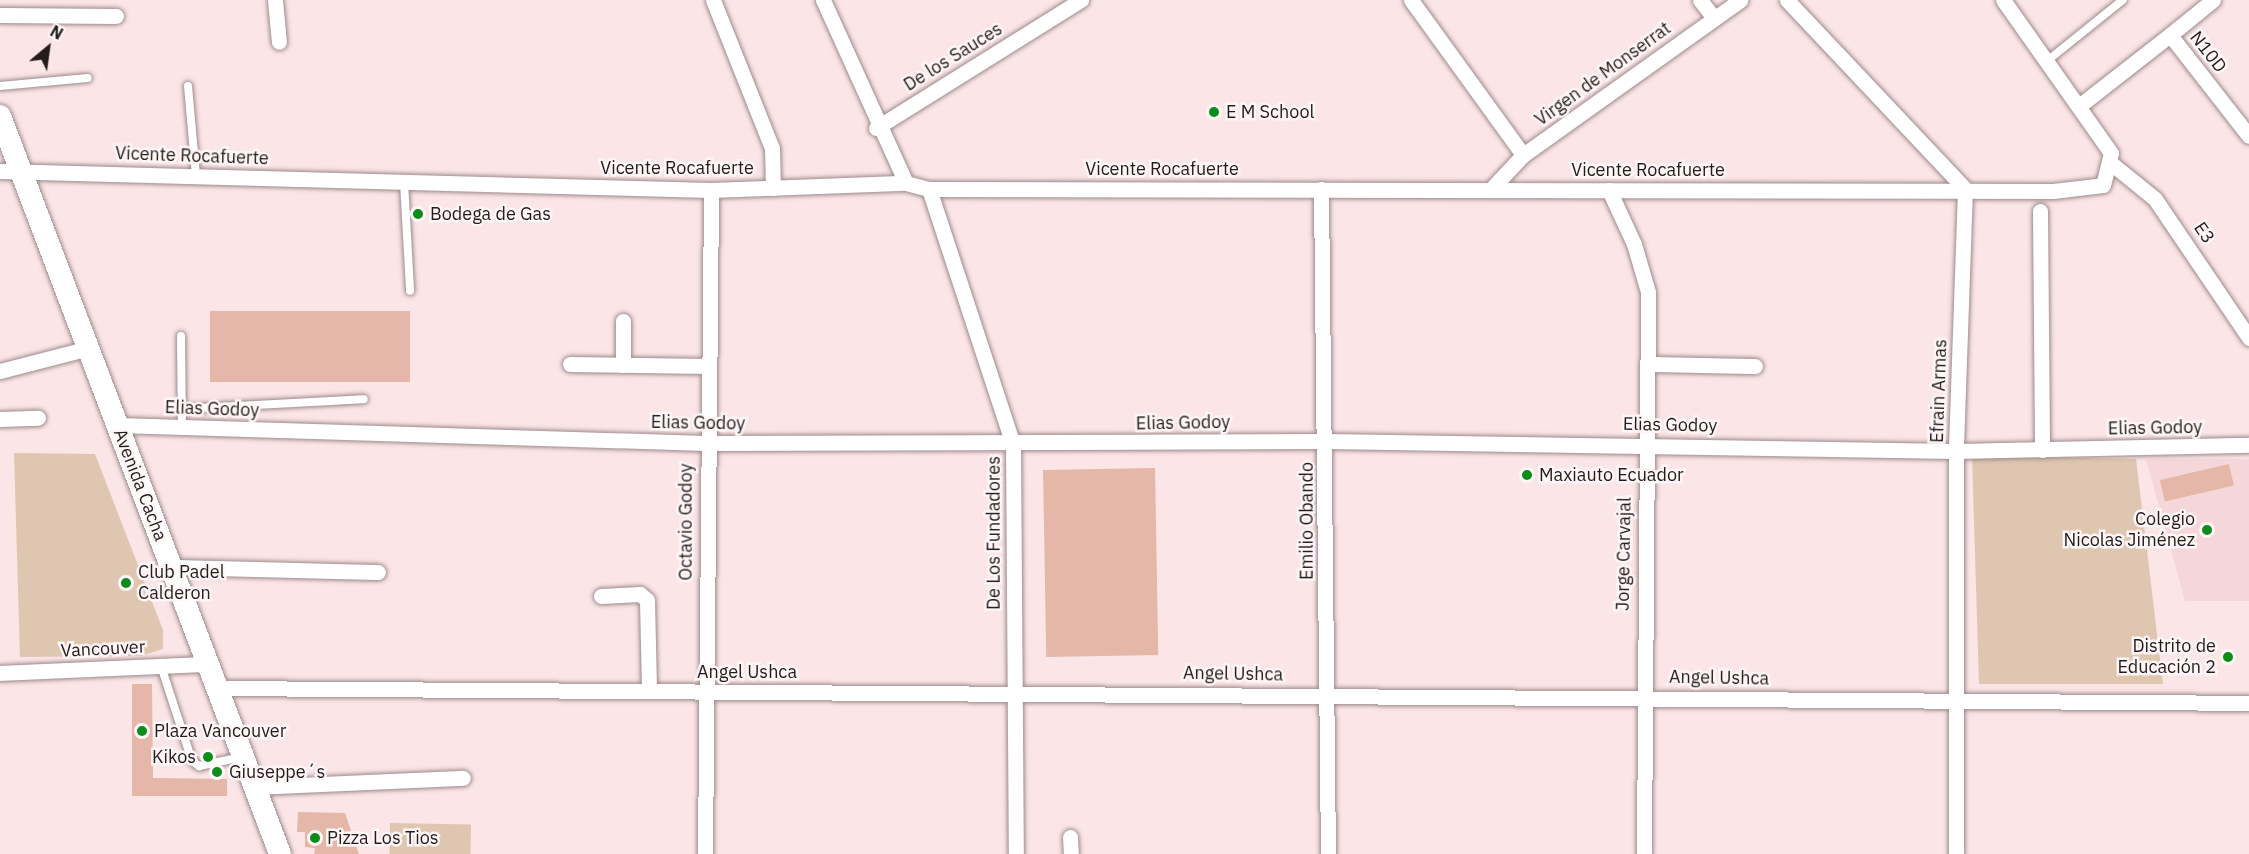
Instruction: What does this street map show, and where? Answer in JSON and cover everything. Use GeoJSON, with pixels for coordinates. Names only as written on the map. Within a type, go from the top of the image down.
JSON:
{"type":"FeatureCollection","features":[{"type":"Feature","properties":{"kind":"street"},"geometry":{"type":"LineString","coordinates":[[275,0],[279,42]]}},
{"type":"Feature","properties":{"kind":"street"},"geometry":{"type":"LineString","coordinates":[[713,0],[772,148],[773,188]]}},
{"type":"Feature","properties":{"kind":"street"},"geometry":{"type":"LineString","coordinates":[[823,0],[876,128],[906,183]]}},
{"type":"Feature","properties":{"kind":"street","name":"De los Sauces"},"geometry":{"type":"LineString","coordinates":[[876,128],[1081,0]]}},
{"type":"Feature","properties":{"kind":"street"},"geometry":{"type":"LineString","coordinates":[[1411,0],[1523,155]]}},
{"type":"Feature","properties":{"kind":"street"},"geometry":{"type":"LineString","coordinates":[[1700,0],[1714,18]]}},
{"type":"Feature","properties":{"kind":"street","name":"Virgen de Monserrat"},"geometry":{"type":"LineString","coordinates":[[1494,186],[1523,155],[1740,0]]}},
{"type":"Feature","properties":{"kind":"street"},"geometry":{"type":"LineString","coordinates":[[1787,0],[1965,189]]}},
{"type":"Feature","properties":{"kind":"street"},"geometry":{"type":"LineString","coordinates":[[2003,0],[2111,153],[2112,164]]}},
{"type":"Feature","properties":{"kind":"street","name":"N10D"},"geometry":{"type":"LineString","coordinates":[[2213,0],[2170,36],[2249,136]]}},
{"type":"Feature","properties":{"kind":"street"},"geometry":{"type":"LineString","coordinates":[[0,15],[116,16]]}},
{"type":"Feature","properties":{"kind":"street"},"geometry":{"type":"LineString","coordinates":[[2079,106],[2170,36]]}},
{"type":"Feature","properties":{"kind":"street","name":"Avenida Cacha"},"geometry":{"type":"LineString","coordinates":[[0,116],[11,171],[89,348],[280,854]]}},
{"type":"Feature","properties":{"kind":"street","name":"Vicente Rocafuerte"},"geometry":{"type":"LineString","coordinates":[[11,171],[711,190],[906,183],[929,189],[1320,189],[1494,186],[1609,190],[1965,189],[2092,188],[2108,179],[2112,164]]}},
{"type":"Feature","properties":{"kind":"street","name":"E3"},"geometry":{"type":"LineString","coordinates":[[2112,164],[2155,199],[2249,338]]}},
{"type":"Feature","properties":{"kind":"street","name":"De Los Fundadores"},"geometry":{"type":"LineString","coordinates":[[929,189],[1013,445],[1016,854]]}},
{"type":"Feature","properties":{"kind":"street","name":"Emilio Obando"},"geometry":{"type":"LineString","coordinates":[[1320,189],[1327,441],[1328,854]]}},
{"type":"Feature","properties":{"kind":"street","name":"Efrain Armas"},"geometry":{"type":"LineString","coordinates":[[1956,854],[1956,451],[1965,189]]}},
{"type":"Feature","properties":{"kind":"street","name":"Octavio Godoy"},"geometry":{"type":"LineString","coordinates":[[705,854],[706,443],[711,190]]}},
{"type":"Feature","properties":{"kind":"street","name":"Jorge Carvajal"},"geometry":{"type":"LineString","coordinates":[[1609,190],[1643,269],[1647,364],[1641,696],[1644,854]]}},
{"type":"Feature","properties":{"kind":"street"},"geometry":{"type":"LineString","coordinates":[[2040,211],[2042,450]]}},
{"type":"Feature","properties":{"kind":"street"},"geometry":{"type":"LineString","coordinates":[[623,321],[623,365]]}},
{"type":"Feature","properties":{"kind":"street"},"geometry":{"type":"LineString","coordinates":[[0,371],[89,348]]}},
{"type":"Feature","properties":{"kind":"street"},"geometry":{"type":"LineString","coordinates":[[570,364],[708,366]]}},
{"type":"Feature","properties":{"kind":"street"},"geometry":{"type":"LineString","coordinates":[[1647,364],[1755,366]]}},
{"type":"Feature","properties":{"kind":"street"},"geometry":{"type":"LineString","coordinates":[[0,419],[38,418]]}},
{"type":"Feature","properties":{"kind":"street","name":"Elias Godoy"},"geometry":{"type":"LineString","coordinates":[[118,425],[706,443],[1013,445],[1327,441],[1646,444],[1956,451],[2249,445]]}},
{"type":"Feature","properties":{"kind":"street"},"geometry":{"type":"LineString","coordinates":[[172,567],[378,572]]}},
{"type":"Feature","properties":{"kind":"street"},"geometry":{"type":"LineString","coordinates":[[602,596],[640,594],[647,600],[649,691]]}},
{"type":"Feature","properties":{"kind":"street","name":"Vancouver"},"geometry":{"type":"LineString","coordinates":[[0,673],[208,664]]}},
{"type":"Feature","properties":{"kind":"street","name":"Angel Ushca"},"geometry":{"type":"LineString","coordinates":[[217,688],[705,692],[1014,691],[2249,703]]}},
{"type":"Feature","properties":{"kind":"street"},"geometry":{"type":"LineString","coordinates":[[255,787],[463,777]]}},
{"type":"Feature","properties":{"kind":"street"},"geometry":{"type":"LineString","coordinates":[[1070,837],[1071,854]]}},
{"type":"Feature","properties":{"kind":"lane"},"geometry":{"type":"LineString","coordinates":[[2047,61],[2123,0]]}},
{"type":"Feature","properties":{"kind":"lane"},"geometry":{"type":"LineString","coordinates":[[0,86],[88,78]]}},
{"type":"Feature","properties":{"kind":"lane"},"geometry":{"type":"LineString","coordinates":[[188,86],[196,176]]}},
{"type":"Feature","properties":{"kind":"lane"},"geometry":{"type":"LineString","coordinates":[[404,182],[410,291]]}},
{"type":"Feature","properties":{"kind":"lane"},"geometry":{"type":"LineString","coordinates":[[181,336],[182,428]]}},
{"type":"Feature","properties":{"kind":"lane"},"geometry":{"type":"LineString","coordinates":[[181,410],[364,399]]}},
{"type":"Feature","properties":{"kind":"lane"},"geometry":{"type":"LineString","coordinates":[[161,666],[192,761],[199,766],[243,757]]}},
{"type":"Feature","properties":{"kind":"shaded area"},"geometry":{"type":"Polygon","coordinates":[[[14,453],[95,454],[163,630],[163,649],[140,656],[20,657],[14,453]]]}},
{"type":"Feature","properties":{"kind":"shaded area"},"geometry":{"type":"Polygon","coordinates":[[[1972,456],[2136,459],[2163,684],[1979,684],[1972,456]]]}},
{"type":"Feature","properties":{"kind":"shaded area","name":"Colegio Nicolas Jiménez"},"geometry":{"type":"Polygon","coordinates":[[[2146,459],[2249,459],[2249,601],[2185,601],[2146,459]]]}},
{"type":"Feature","properties":{"kind":"shaded area"},"geometry":{"type":"Polygon","coordinates":[[[390,823],[471,824],[470,854],[389,854],[390,823]]]}},
{"type":"Feature","properties":{"kind":"building"},"geometry":{"type":"Polygon","coordinates":[[[210,311],[410,311],[410,382],[210,382],[210,311]]]}},
{"type":"Feature","properties":{"kind":"building"},"geometry":{"type":"Polygon","coordinates":[[[2229,464],[2234,485],[2165,501],[2160,480],[2229,464]]]}},
{"type":"Feature","properties":{"kind":"building"},"geometry":{"type":"Polygon","coordinates":[[[1155,468],[1158,655],[1046,657],[1043,470],[1155,468]]]}},
{"type":"Feature","properties":{"kind":"building","name":"Plaza Vancouver"},"geometry":{"type":"Polygon","coordinates":[[[132,684],[152,684],[153,778],[227,779],[227,796],[132,796],[132,684]]]}},
{"type":"Feature","properties":{"kind":"building"},"geometry":{"type":"Polygon","coordinates":[[[298,812],[345,813],[359,854],[314,854],[315,848],[305,847],[305,832],[297,832],[298,812]]]}},
{"type":"Feature","properties":{"kind":"place","name":"E M School"},"geometry":{"type":"Point","coordinates":[1214,112]}},
{"type":"Feature","properties":{"kind":"place","name":"Bodega de Gas"},"geometry":{"type":"Point","coordinates":[418,214]}},
{"type":"Feature","properties":{"kind":"place","name":"Maxiauto Ecuador"},"geometry":{"type":"Point","coordinates":[1527,475]}},
{"type":"Feature","properties":{"kind":"place","name":"Colegio Nicolas Jiménez"},"geometry":{"type":"Point","coordinates":[2207,530]}},
{"type":"Feature","properties":{"kind":"place","name":"Club Padel Calderon"},"geometry":{"type":"Point","coordinates":[126,583]}},
{"type":"Feature","properties":{"kind":"place","name":"Distrito de Educación 2"},"geometry":{"type":"Point","coordinates":[2228,657]}},
{"type":"Feature","properties":{"kind":"place","name":"Plaza Vancouver"},"geometry":{"type":"Point","coordinates":[142,731]}},
{"type":"Feature","properties":{"kind":"place","name":"Kikos"},"geometry":{"type":"Point","coordinates":[208,757]}},
{"type":"Feature","properties":{"kind":"place","name":"Giuseppe´s"},"geometry":{"type":"Point","coordinates":[217,772]}},
{"type":"Feature","properties":{"kind":"place","name":"Pizza Los Tios"},"geometry":{"type":"Point","coordinates":[315,838]}}]}
